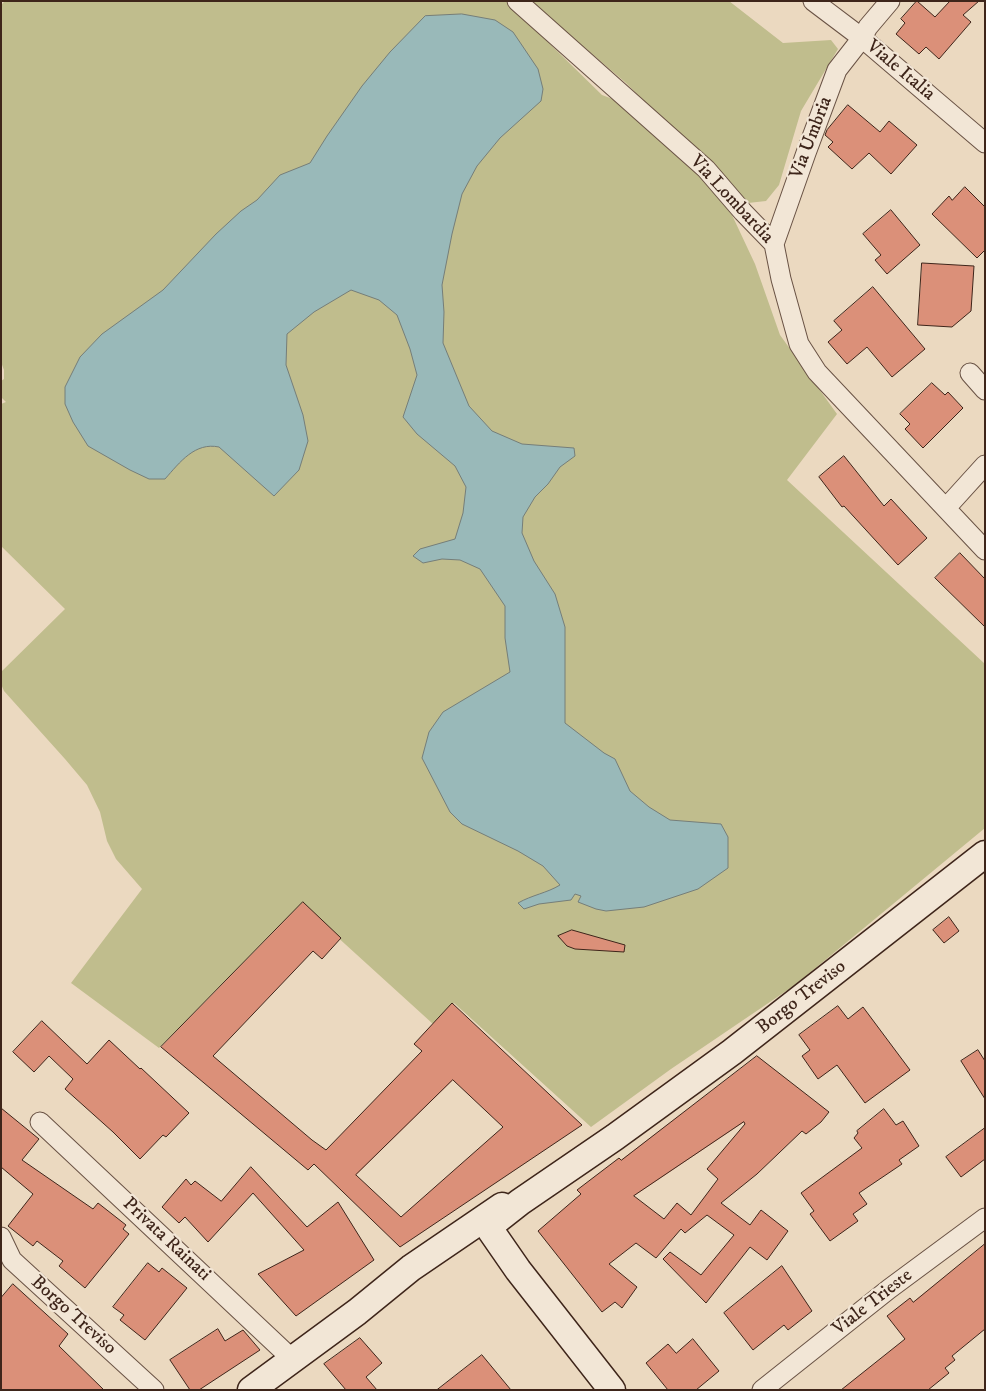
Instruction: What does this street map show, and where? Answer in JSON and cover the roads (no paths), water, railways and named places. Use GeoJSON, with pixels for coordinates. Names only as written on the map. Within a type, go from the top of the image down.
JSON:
{"type":"FeatureCollection","features":[{"type":"Feature","properties":{"kind":"street","name":"Via Lombardia"},"geometry":{"type":"LineString","coordinates":[[517,1],[706,169],[774,244],[799,344],[817,372],[985,550]]}},
{"type":"Feature","properties":{"kind":"street","name":"Viale Italia"},"geometry":{"type":"LineString","coordinates":[[813,1],[862,38],[985,143]]}},
{"type":"Feature","properties":{"kind":"street","name":"Via Umbria"},"geometry":{"type":"LineString","coordinates":[[774,244],[837,70],[862,38],[868,27],[890,1]]}},
{"type":"Feature","properties":{"kind":"street"},"geometry":{"type":"LineString","coordinates":[[970,373],[985,390]]}},
{"type":"Feature","properties":{"kind":"street"},"geometry":{"type":"LineString","coordinates":[[946,508],[985,465]]}},
{"type":"Feature","properties":{"kind":"street","name":"Borgo Treviso"},"geometry":{"type":"LineString","coordinates":[[357,1312],[406,1288],[492,1232],[585,1166],[615,1138],[732,1052],[985,854]]}},
{"type":"Feature","properties":{"kind":"street","name":"Privata Rainati"},"geometry":{"type":"LineString","coordinates":[[40,1122],[292,1359]]}},
{"type":"Feature","properties":{"kind":"street","name":"Borgo Treviso"},"geometry":{"type":"LineString","coordinates":[[251,1390],[357,1312],[411,1268],[536,1181],[578,1155],[615,1138]]}},
{"type":"Feature","properties":{"kind":"street","name":"Viale Trieste"},"geometry":{"type":"LineString","coordinates":[[762,1390],[888,1289],[985,1218]]}},
{"type":"Feature","properties":{"kind":"street","name":"Borgo Treviso"},"geometry":{"type":"LineString","coordinates":[[455,1239],[466,1239],[484,1229],[492,1232]]}},
{"type":"Feature","properties":{"kind":"street"},"geometry":{"type":"LineString","coordinates":[[492,1232],[518,1270],[612,1390]]}},
{"type":"Feature","properties":{"kind":"street","name":"Borgo Treviso"},"geometry":{"type":"LineString","coordinates":[[1,1237],[12,1260],[154,1390]]}},
{"type":"Feature","properties":{"kind":"water"},"geometry":{"type":"Polygon","coordinates":[[[462,14],[495,20],[513,32],[538,69],[543,89],[541,101],[500,138],[477,166],[462,194],[442,285],[444,312],[443,343],[469,406],[492,431],[522,444],[574,448],[575,456],[560,467],[548,484],[535,497],[523,517],[522,533],[534,561],[555,594],[565,627],[565,723],[604,753],[615,759],[630,791],[649,807],[670,820],[721,824],[728,837],[728,868],[698,889],[644,907],[606,911],[578,902],[581,896],[575,894],[571,900],[539,904],[524,909],[518,903],[560,885],[543,866],[518,851],[462,824],[450,812],[422,758],[429,732],[443,712],[510,672],[505,638],[505,606],[480,569],[460,560],[442,559],[423,563],[413,556],[420,549],[455,539],[463,513],[466,487],[455,466],[417,434],[403,417],[417,375],[410,349],[397,315],[379,300],[351,290],[314,312],[287,334],[286,365],[303,415],[308,441],[299,470],[274,496],[219,447],[210,446],[195,450],[182,460],[165,479],[149,479],[88,446],[73,422],[65,404],[65,387],[80,357],[102,334],[163,290],[216,234],[241,211],[257,200],[280,175],[310,163],[362,86],[390,52],[425,16],[462,14]]]}}]}
